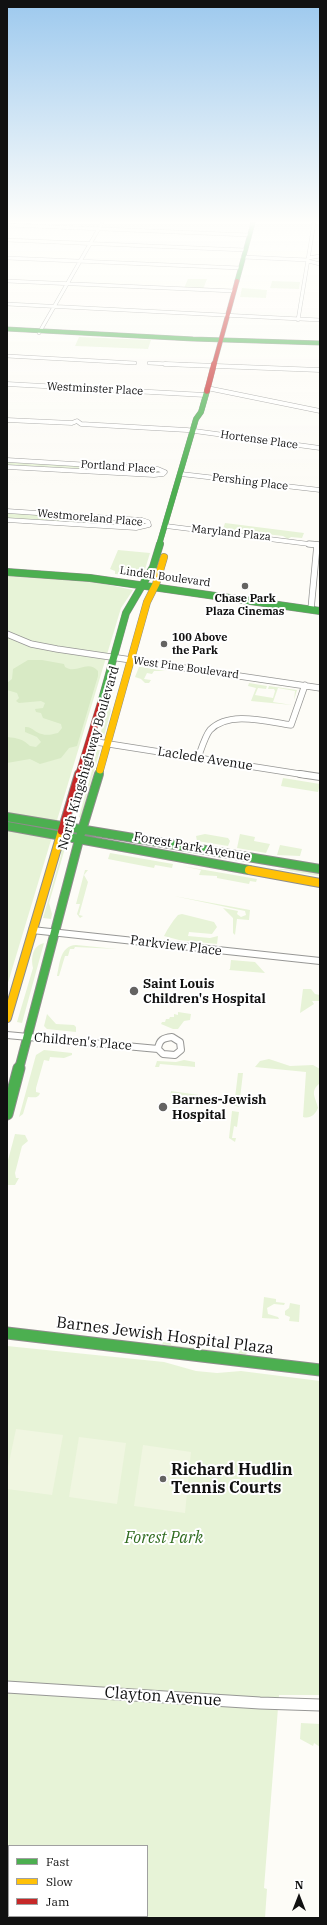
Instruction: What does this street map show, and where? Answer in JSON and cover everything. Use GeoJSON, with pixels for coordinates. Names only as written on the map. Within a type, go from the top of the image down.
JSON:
{"type":"FeatureCollection","features":[{"type":"Feature","properties":{"kind":"main road","name":"North Kingshighway Boulevard"},"geometry":{"type":"LineString","coordinates":[[7,1114],[79,840],[108,744],[147,602],[154,588],[169,526],[196,431],[203,417],[201,412],[227,314]]}},
{"type":"Feature","properties":{"kind":"main road"},"geometry":{"type":"LineString","coordinates":[[7,330],[186,339],[320,343]]}},
{"type":"Feature","properties":{"kind":"main road","name":"North Kingshighway Boulevard"},"geometry":{"type":"LineString","coordinates":[[7,1018],[59,836],[90,741],[128,607],[143,586],[153,567],[169,526]]}},
{"type":"Feature","properties":{"kind":"main road","name":"Lindell Boulevard"},"geometry":{"type":"LineString","coordinates":[[7,572],[86,578],[316,610]]}},
{"type":"Feature","properties":{"kind":"main road","name":"Forest Park Avenue"},"geometry":{"type":"LineString","coordinates":[[7,818],[320,869]]}},
{"type":"Feature","properties":{"kind":"main road","name":"Forest Park Avenue"},"geometry":{"type":"LineString","coordinates":[[7,826],[320,883]]}},
{"type":"Feature","properties":{"kind":"main road","name":"Barnes Jewish Hospital Plaza"},"geometry":{"type":"LineString","coordinates":[[7,1333],[320,1370]]}},
{"type":"Feature","properties":{"kind":"street"},"geometry":{"type":"LineString","coordinates":[[39,332],[50,313]]}},
{"type":"Feature","properties":{"kind":"street"},"geometry":{"type":"LineString","coordinates":[[202,313],[278,319],[320,320]]}},
{"type":"Feature","properties":{"kind":"street"},"geometry":{"type":"LineString","coordinates":[[298,320],[299,313]]}},
{"type":"Feature","properties":{"kind":"street"},"geometry":{"type":"LineString","coordinates":[[7,356],[135,363]]}},
{"type":"Feature","properties":{"kind":"street"},"geometry":{"type":"LineString","coordinates":[[149,363],[320,370]]}},
{"type":"Feature","properties":{"kind":"street","name":"Westminster Place"},"geometry":{"type":"LineString","coordinates":[[7,384],[183,393],[206,391],[320,411]]}},
{"type":"Feature","properties":{"kind":"street","name":"Hortense Place"},"geometry":{"type":"LineString","coordinates":[[7,420],[196,431],[320,448]]}},
{"type":"Feature","properties":{"kind":"street","name":"Portland Place"},"geometry":{"type":"LineString","coordinates":[[7,460],[158,469],[165,472],[163,474],[154,475],[7,467]]}},
{"type":"Feature","properties":{"kind":"street","name":"Pershing Place"},"geometry":{"type":"LineString","coordinates":[[184,474],[320,490]]}},
{"type":"Feature","properties":{"kind":"street","name":"Westmoreland Place"},"geometry":{"type":"LineString","coordinates":[[7,512],[142,520],[148,522],[148,525],[145,527],[136,528],[7,520]]}},
{"type":"Feature","properties":{"kind":"street","name":"Maryland Plaza"},"geometry":{"type":"LineString","coordinates":[[169,526],[256,537],[272,537],[285,541],[318,545]]}},
{"type":"Feature","properties":{"kind":"street"},"geometry":{"type":"LineString","coordinates":[[316,610],[318,545]]}},
{"type":"Feature","properties":{"kind":"street","name":"West Pine Boulevard"},"geometry":{"type":"LineString","coordinates":[[7,634],[42,647],[320,688]]}},
{"type":"Feature","properties":{"kind":"street"},"geometry":{"type":"LineString","coordinates":[[198,758],[210,730],[224,721],[240,719],[291,724],[305,686]]}},
{"type":"Feature","properties":{"kind":"street","name":"Laclede Avenue"},"geometry":{"type":"LineString","coordinates":[[90,741],[320,777]]}},
{"type":"Feature","properties":{"kind":"street","name":"Parkview Place"},"geometry":{"type":"LineString","coordinates":[[32,930],[320,961]]}},
{"type":"Feature","properties":{"kind":"street","name":"Children's Place"},"geometry":{"type":"LineString","coordinates":[[7,1035],[158,1049]]}},
{"type":"Feature","properties":{"kind":"street","name":"Clayton Avenue"},"geometry":{"type":"LineString","coordinates":[[7,1687],[260,1704],[320,1705]]}},
{"type":"Feature","properties":{"kind":"green space"},"geometry":{"type":"Polygon","coordinates":[[[79,337],[151,340],[148,349],[75,346],[79,337]]]}},
{"type":"Feature","properties":{"kind":"green space"},"geometry":{"type":"Polygon","coordinates":[[[7,461],[161,471],[159,474],[7,466],[7,461]]]}},
{"type":"Feature","properties":{"kind":"green space"},"geometry":{"type":"Polygon","coordinates":[[[7,513],[141,521],[146,524],[139,526],[7,518],[7,513]]]}},
{"type":"Feature","properties":{"kind":"green space"},"geometry":{"type":"Polygon","coordinates":[[[225,523],[304,533],[302,538],[291,537],[288,539],[283,536],[223,529],[225,523]]]}},
{"type":"Feature","properties":{"kind":"green space"},"geometry":{"type":"Polygon","coordinates":[[[118,550],[150,553],[143,576],[115,574],[115,571],[110,569],[118,550]]]}},
{"type":"Feature","properties":{"kind":"green space"},"geometry":{"type":"Polygon","coordinates":[[[7,575],[85,580],[133,590],[121,608],[7,986],[7,575]]]}},
{"type":"Feature","properties":{"kind":"green space"},"geometry":{"type":"Polygon","coordinates":[[[28,660],[42,660],[64,664],[65,667],[69,669],[90,666],[98,671],[98,676],[77,746],[69,748],[61,758],[40,764],[30,759],[7,763],[7,737],[20,739],[30,746],[36,747],[41,742],[37,737],[25,732],[25,727],[46,735],[58,733],[62,728],[61,724],[43,718],[41,713],[36,712],[35,709],[43,708],[45,703],[41,701],[19,703],[16,701],[19,698],[17,693],[7,690],[7,683],[12,679],[13,669],[28,660]]]}},
{"type":"Feature","properties":{"kind":"green space"},"geometry":{"type":"Polygon","coordinates":[[[139,667],[165,671],[154,671],[152,674],[147,673],[144,679],[151,680],[149,683],[145,683],[141,679],[135,677],[139,667]]]}},
{"type":"Feature","properties":{"kind":"green space"},"geometry":{"type":"Polygon","coordinates":[[[116,668],[108,701],[111,711],[104,736],[100,736],[107,707],[106,701],[116,668]]]}},
{"type":"Feature","properties":{"kind":"green space"},"geometry":{"type":"Polygon","coordinates":[[[249,683],[267,686],[266,689],[258,688],[255,695],[273,698],[275,691],[274,689],[268,689],[269,686],[297,690],[294,700],[295,691],[278,688],[273,702],[292,705],[251,701],[256,688],[248,686],[249,683]]]}},
{"type":"Feature","properties":{"kind":"green space"},"geometry":{"type":"Polygon","coordinates":[[[95,750],[100,750],[81,818],[79,817],[93,767],[90,756],[95,750]]]}},
{"type":"Feature","properties":{"kind":"green space"},"geometry":{"type":"Polygon","coordinates":[[[283,778],[320,784],[318,792],[281,786],[283,778]]]}},
{"type":"Feature","properties":{"kind":"green space"},"geometry":{"type":"Polygon","coordinates":[[[205,834],[228,838],[230,841],[228,846],[197,841],[196,836],[205,834]]]}},
{"type":"Feature","properties":{"kind":"green space"},"geometry":{"type":"Polygon","coordinates":[[[240,834],[255,837],[254,841],[270,844],[266,853],[237,848],[240,834]]]}},
{"type":"Feature","properties":{"kind":"green space"},"geometry":{"type":"Polygon","coordinates":[[[97,839],[273,870],[293,868],[320,873],[320,876],[284,870],[273,871],[97,839]]]}},
{"type":"Feature","properties":{"kind":"green space"},"geometry":{"type":"Polygon","coordinates":[[[280,845],[302,849],[300,856],[277,855],[280,845]]]}},
{"type":"Feature","properties":{"kind":"green space"},"geometry":{"type":"Polygon","coordinates":[[[60,847],[65,848],[49,903],[52,914],[51,919],[43,918],[61,855],[60,847]]]}},
{"type":"Feature","properties":{"kind":"green space"},"geometry":{"type":"Polygon","coordinates":[[[110,853],[173,864],[172,868],[155,865],[154,868],[108,859],[110,853]]]}},
{"type":"Feature","properties":{"kind":"green space"},"geometry":{"type":"Polygon","coordinates":[[[182,866],[257,879],[256,882],[250,881],[249,884],[217,878],[217,876],[199,875],[201,870],[182,866]]]}},
{"type":"Feature","properties":{"kind":"green space"},"geometry":{"type":"Polygon","coordinates":[[[85,870],[88,870],[84,875],[88,882],[79,915],[83,916],[80,918],[77,914],[80,904],[76,904],[85,870]]]}},
{"type":"Feature","properties":{"kind":"green space"},"geometry":{"type":"Polygon","coordinates":[[[174,896],[250,910],[249,920],[237,919],[235,935],[233,933],[233,918],[223,908],[238,911],[237,914],[241,917],[246,915],[245,911],[174,896]]]}},
{"type":"Feature","properties":{"kind":"green space"},"geometry":{"type":"Polygon","coordinates":[[[182,914],[214,922],[217,927],[212,934],[189,932],[188,936],[210,938],[218,936],[217,944],[179,940],[164,936],[178,915],[182,914]]]}},
{"type":"Feature","properties":{"kind":"green space"},"geometry":{"type":"Polygon","coordinates":[[[44,943],[22,1023],[17,1022],[33,968],[33,953],[37,947],[44,943]]]}},
{"type":"Feature","properties":{"kind":"green space"},"geometry":{"type":"Polygon","coordinates":[[[76,945],[117,949],[75,947],[74,949],[70,949],[68,956],[65,956],[59,976],[57,976],[60,961],[64,952],[67,948],[76,945]]]}},
{"type":"Feature","properties":{"kind":"green space"},"geometry":{"type":"Polygon","coordinates":[[[231,960],[255,962],[265,973],[229,970],[231,960]]]}},
{"type":"Feature","properties":{"kind":"green space"},"geometry":{"type":"Polygon","coordinates":[[[303,989],[311,989],[315,994],[320,995],[320,1001],[312,1001],[314,1004],[300,1013],[303,989]]]}},
{"type":"Feature","properties":{"kind":"green space"},"geometry":{"type":"Polygon","coordinates":[[[178,1012],[191,1014],[190,1020],[184,1021],[178,1029],[173,1029],[161,1024],[162,1022],[165,1022],[166,1019],[174,1017],[174,1014],[178,1015],[178,1012]]]}},
{"type":"Feature","properties":{"kind":"green space"},"geometry":{"type":"Polygon","coordinates":[[[47,1014],[56,1024],[74,1025],[76,1027],[76,1032],[47,1029],[44,1026],[47,1014]]]}},
{"type":"Feature","properties":{"kind":"green space"},"geometry":{"type":"Polygon","coordinates":[[[44,1050],[72,1053],[72,1055],[64,1058],[50,1057],[49,1061],[44,1060],[36,1088],[36,1092],[40,1093],[37,1097],[28,1097],[23,1114],[19,1117],[36,1055],[44,1050]]]}},
{"type":"Feature","properties":{"kind":"green space"},"geometry":{"type":"Polygon","coordinates":[[[269,1059],[290,1066],[313,1065],[320,1069],[320,1083],[314,1092],[318,1108],[312,1116],[303,1117],[306,1072],[255,1067],[260,1061],[269,1059]]]}},
{"type":"Feature","properties":{"kind":"green space"},"geometry":{"type":"Polygon","coordinates":[[[184,1060],[195,1062],[195,1067],[160,1064],[159,1067],[155,1067],[157,1061],[176,1062],[184,1060]]]}},
{"type":"Feature","properties":{"kind":"green space"},"geometry":{"type":"Polygon","coordinates":[[[238,1073],[243,1073],[239,1107],[232,1105],[235,1098],[238,1073]]]}},
{"type":"Feature","properties":{"kind":"green space"},"geometry":{"type":"Polygon","coordinates":[[[171,1091],[199,1095],[206,1101],[170,1097],[171,1091]]]}},
{"type":"Feature","properties":{"kind":"green space"},"geometry":{"type":"Polygon","coordinates":[[[232,1111],[239,1112],[237,1127],[234,1126],[232,1138],[236,1138],[235,1142],[229,1138],[232,1111]]]}},
{"type":"Feature","properties":{"kind":"green space"},"geometry":{"type":"Polygon","coordinates":[[[15,1134],[25,1135],[28,1141],[22,1146],[15,1173],[16,1178],[19,1178],[15,1185],[7,1185],[7,1164],[15,1134]]]}},
{"type":"Feature","properties":{"kind":"green space"},"geometry":{"type":"Polygon","coordinates":[[[264,1297],[276,1299],[276,1302],[285,1303],[284,1305],[274,1304],[267,1308],[268,1314],[278,1317],[279,1319],[262,1318],[264,1297]]]}},
{"type":"Feature","properties":{"kind":"green space"},"geometry":{"type":"Polygon","coordinates":[[[290,1303],[300,1305],[299,1322],[289,1321],[290,1317],[285,1315],[285,1311],[289,1308],[290,1303]]]}},
{"type":"Feature","properties":{"kind":"green space"},"geometry":{"type":"Polygon","coordinates":[[[163,1342],[171,1343],[171,1345],[238,1353],[244,1347],[248,1352],[245,1355],[162,1345],[163,1342]]]}},
{"type":"Feature","properties":{"kind":"green space","name":"Forest Park"},"geometry":{"type":"Polygon","coordinates":[[[7,1346],[164,1362],[196,1371],[217,1373],[241,1371],[320,1381],[320,1695],[279,1695],[264,1888],[267,1889],[265,1918],[7,1918],[7,1346]]]}},
{"type":"Feature","properties":{"kind":"green space"},"geometry":{"type":"Polygon","coordinates":[[[16,1429],[63,1435],[52,1495],[7,1489],[7,1472],[16,1429]]]}},
{"type":"Feature","properties":{"kind":"green space"},"geometry":{"type":"Polygon","coordinates":[[[79,1437],[126,1443],[117,1504],[69,1497],[79,1437]]]}},
{"type":"Feature","properties":{"kind":"green space","name":"Richard Hudlin Tennis Courts"},"geometry":{"type":"Polygon","coordinates":[[[143,1445],[191,1452],[185,1513],[134,1506],[143,1445]]]}},
{"type":"Feature","properties":{"kind":"green space"},"geometry":{"type":"Polygon","coordinates":[[[301,1723],[320,1724],[320,1747],[314,1743],[313,1746],[300,1739],[301,1723]]]}},
{"type":"Feature","properties":{"kind":"traffic: fast"},"geometry":{"type":"LineString","coordinates":[[7,329],[193,339],[320,343]]}},
{"type":"Feature","properties":{"kind":"traffic: fast"},"geometry":{"type":"LineString","coordinates":[[101,703],[126,613],[153,567],[196,419],[201,412],[207,391]]}},
{"type":"Feature","properties":{"kind":"traffic: fast"},"geometry":{"type":"LineString","coordinates":[[7,572],[90,578],[320,611]]}},
{"type":"Feature","properties":{"kind":"traffic: fast"},"geometry":{"type":"LineString","coordinates":[[7,1114],[79,840],[100,770]]}},
{"type":"Feature","properties":{"kind":"traffic: fast"},"geometry":{"type":"LineString","coordinates":[[7,817],[320,869]]}},
{"type":"Feature","properties":{"kind":"traffic: fast"},"geometry":{"type":"LineString","coordinates":[[7,826],[249,870]]}},
{"type":"Feature","properties":{"kind":"traffic: fast"},"geometry":{"type":"LineString","coordinates":[[7,1333],[320,1370]]}},
{"type":"Feature","properties":{"kind":"traffic: slow"},"geometry":{"type":"LineString","coordinates":[[100,770],[147,602],[156,584],[164,557]]}},
{"type":"Feature","properties":{"kind":"traffic: slow"},"geometry":{"type":"LineString","coordinates":[[7,1018],[62,831]]}},
{"type":"Feature","properties":{"kind":"traffic: slow"},"geometry":{"type":"LineString","coordinates":[[249,870],[320,883]]}},
{"type":"Feature","properties":{"kind":"traffic: jam"},"geometry":{"type":"LineString","coordinates":[[207,391],[228,313]]}},
{"type":"Feature","properties":{"kind":"traffic: jam"},"geometry":{"type":"LineString","coordinates":[[62,831],[101,703]]}},
{"type":"Feature","properties":{"kind":"place","name":"Chase Park Plaza Cinemas"},"geometry":{"type":"Point","coordinates":[245,586]}},
{"type":"Feature","properties":{"kind":"place","name":"100 Above the Park"},"geometry":{"type":"Point","coordinates":[164,644]}},
{"type":"Feature","properties":{"kind":"place","name":"Saint Louis Children's Hospital"},"geometry":{"type":"Point","coordinates":[134,991]}},
{"type":"Feature","properties":{"kind":"place","name":"Barnes-Jewish Hospital"},"geometry":{"type":"Point","coordinates":[163,1107]}},
{"type":"Feature","properties":{"kind":"place","name":"Richard Hudlin Tennis Courts"},"geometry":{"type":"Point","coordinates":[163,1479]}}]}
